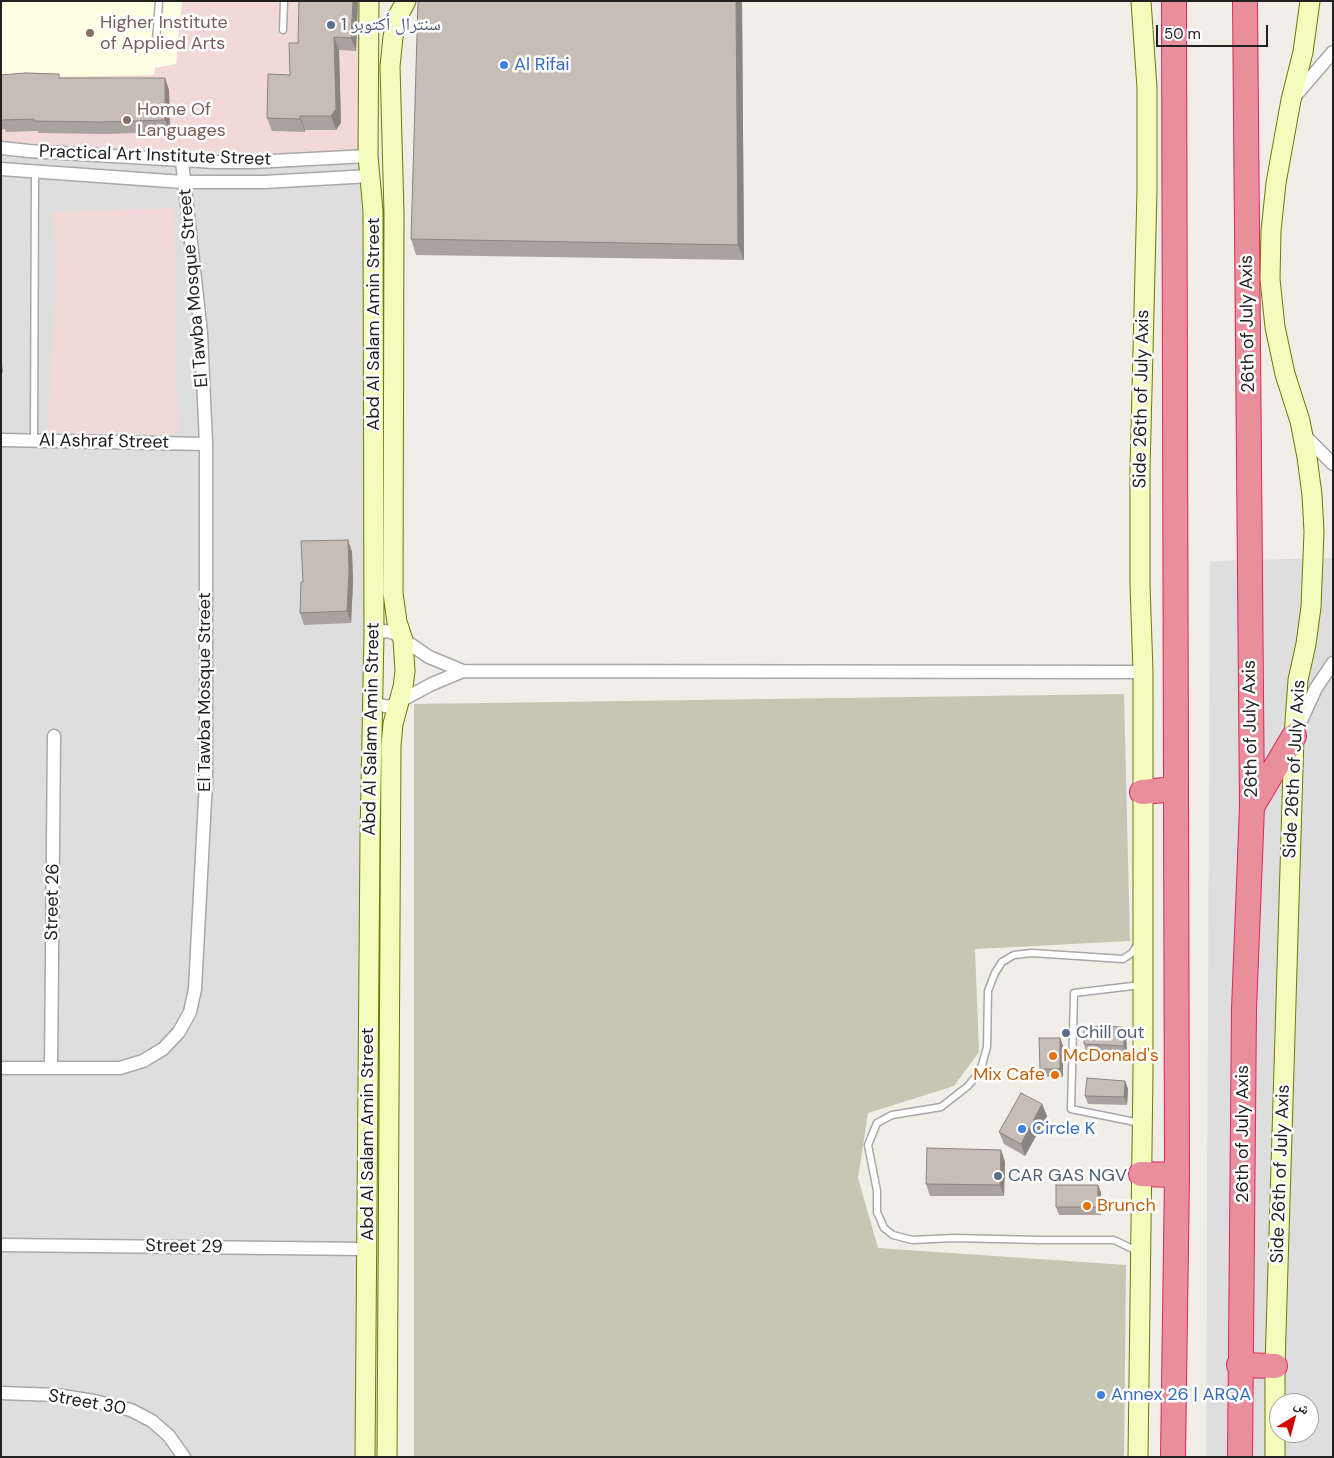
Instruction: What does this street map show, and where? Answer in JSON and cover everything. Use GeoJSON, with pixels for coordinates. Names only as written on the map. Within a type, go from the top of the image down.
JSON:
{"type":"FeatureCollection","features":[{"type":"Feature","properties":{"kind":"highway"},"geometry":{"type":"LineString","coordinates":[[1173,1457],[1177,1175],[1174,1]]}},
{"type":"Feature","properties":{"kind":"highway","name":"26th of July Axis"},"geometry":{"type":"LineString","coordinates":[[1240,1457],[1239,1365],[1244,1009],[1252,807],[1245,1]]}},
{"type":"Feature","properties":{"kind":"highway"},"geometry":{"type":"LineString","coordinates":[[1252,807],[1294,736]]}},
{"type":"Feature","properties":{"kind":"highway"},"geometry":{"type":"LineString","coordinates":[[1142,792],[1176,789]]}},
{"type":"Feature","properties":{"kind":"highway"},"geometry":{"type":"LineString","coordinates":[[1141,1174],[1177,1175]]}},
{"type":"Feature","properties":{"kind":"highway"},"geometry":{"type":"LineString","coordinates":[[1239,1365],[1275,1366]]}},
{"type":"Feature","properties":{"kind":"street","name":"Abd Al Salam Amin Street"},"geometry":{"type":"LineString","coordinates":[[365,1457],[374,634],[374,211],[368,156],[369,1]]}},
{"type":"Feature","properties":{"kind":"street"},"geometry":{"type":"LineString","coordinates":[[369,28],[377,1]]}},
{"type":"Feature","properties":{"kind":"street","name":"Side 26th of July Axis"},"geometry":{"type":"LineString","coordinates":[[1138,1457],[1143,985],[1143,672],[1140,584],[1140,470],[1147,191],[1146,88],[1141,1]]}},
{"type":"Feature","properties":{"kind":"street","name":"Side 26th of July Axis"},"geometry":{"type":"LineString","coordinates":[[1275,1457],[1275,1366],[1294,736],[1298,680],[1311,607],[1314,569],[1312,495],[1302,433],[1285,374],[1277,337],[1270,279],[1272,221],[1276,182],[1291,100],[1303,52],[1310,1]]}},
{"type":"Feature","properties":{"kind":"street","name":"Abd Al Salam Amin Street"},"geometry":{"type":"LineString","coordinates":[[387,1457],[390,746],[404,671],[403,640],[397,622],[393,593],[394,213],[390,66],[393,37],[402,9]]}},
{"type":"Feature","properties":{"kind":"street"},"geometry":{"type":"LineString","coordinates":[[1291,100],[1333,52]]}},
{"type":"Feature","properties":{"kind":"street","name":"Practical Art Institute Street"},"geometry":{"type":"LineString","coordinates":[[1,148],[182,161],[253,162],[368,156]]}},
{"type":"Feature","properties":{"kind":"street","name":"El Tawba Mosque Street"},"geometry":{"type":"LineString","coordinates":[[1,1068],[120,1068],[143,1061],[163,1049],[179,1032],[190,1012],[195,989],[206,781],[206,444],[201,333],[182,161]]}},
{"type":"Feature","properties":{"kind":"street","name":"Practical Art Institute Street"},"geometry":{"type":"LineString","coordinates":[[1,169],[184,182],[264,182],[370,176]]}},
{"type":"Feature","properties":{"kind":"street"},"geometry":{"type":"LineString","coordinates":[[1302,433],[1333,464]]}},
{"type":"Feature","properties":{"kind":"street","name":"Al Ashraf Street"},"geometry":{"type":"LineString","coordinates":[[1,440],[206,444]]}},
{"type":"Feature","properties":{"kind":"street"},"geometry":{"type":"LineString","coordinates":[[374,634],[386,630],[394,633],[429,657],[463,671],[1143,672]]}},
{"type":"Feature","properties":{"kind":"street"},"geometry":{"type":"LineString","coordinates":[[1294,736],[1316,688],[1333,663]]}},
{"type":"Feature","properties":{"kind":"street"},"geometry":{"type":"LineString","coordinates":[[372,698],[384,707],[393,706],[399,701],[463,671]]}},
{"type":"Feature","properties":{"kind":"street","name":"Street 26"},"geometry":{"type":"LineString","coordinates":[[51,1068],[54,736]]}},
{"type":"Feature","properties":{"kind":"street"},"geometry":{"type":"LineString","coordinates":[[369,1019],[389,1020]]}},
{"type":"Feature","properties":{"kind":"street","name":"Street 29"},"geometry":{"type":"LineString","coordinates":[[1,1244],[367,1249]]}},
{"type":"Feature","properties":{"kind":"street","name":"Street 30"},"geometry":{"type":"LineString","coordinates":[[1,1393],[56,1395],[94,1401],[131,1410],[152,1421],[169,1436],[184,1457]]}},
{"type":"Feature","properties":{"kind":"lane"},"geometry":{"type":"LineString","coordinates":[[156,40],[159,1]]}},
{"type":"Feature","properties":{"kind":"lane"},"geometry":{"type":"LineString","coordinates":[[283,30],[284,1]]}},
{"type":"Feature","properties":{"kind":"lane"},"geometry":{"type":"LineString","coordinates":[[34,441],[36,172]]}},
{"type":"Feature","properties":{"kind":"lane"},"geometry":{"type":"LineString","coordinates":[[1140,1252],[1114,1240],[954,1238],[912,1240],[893,1235],[884,1228],[877,1212],[877,1191],[868,1145],[877,1123],[892,1115],[941,1107],[968,1086],[976,1076],[982,1065],[987,1047],[988,991],[995,973],[1002,962],[1014,956],[1032,953],[1123,959],[1132,953],[1142,937]]}},
{"type":"Feature","properties":{"kind":"lane"},"geometry":{"type":"LineString","coordinates":[[1142,1124],[1071,1109],[1074,993],[1143,985]]}},
{"type":"Feature","properties":{"kind":"shaded area"},"geometry":{"type":"Polygon","coordinates":[[[1,1],[379,1],[374,97],[384,223],[383,710],[376,992],[381,1230],[381,1457],[1,1457],[1,1]]]}},
{"type":"Feature","properties":{"kind":"shaded area"},"geometry":{"type":"Polygon","coordinates":[[[1,1],[379,1],[374,97],[380,161],[269,168],[155,166],[1,155],[1,1]]]}},
{"type":"Feature","properties":{"kind":"shaded area","name":"Higher Institute of Applied Arts"},"geometry":{"type":"Polygon","coordinates":[[[1,1],[182,1],[176,64],[155,68],[154,75],[1,78],[1,1]]]}},
{"type":"Feature","properties":{"kind":"shaded area"},"geometry":{"type":"Polygon","coordinates":[[[174,208],[178,434],[47,435],[57,269],[52,212],[174,208]]]}},
{"type":"Feature","properties":{"kind":"shaded area"},"geometry":{"type":"Polygon","coordinates":[[[1333,558],[1333,1457],[1206,1457],[1210,561],[1333,558]]]}},
{"type":"Feature","properties":{"kind":"shaded area"},"geometry":{"type":"Polygon","coordinates":[[[1124,694],[1130,941],[975,949],[979,1052],[954,1086],[868,1113],[858,1178],[878,1248],[1126,1265],[1124,1457],[414,1457],[414,704],[1124,694]]]}},
{"type":"Feature","properties":{"kind":"building"},"geometry":{"type":"Polygon","coordinates":[[[299,1],[353,1],[351,38],[334,37],[336,109],[331,116],[300,116],[300,119],[267,118],[268,74],[290,75],[289,43],[298,43],[299,1]]]}},
{"type":"Feature","properties":{"kind":"building"},"geometry":{"type":"Polygon","coordinates":[[[418,1],[736,1],[738,245],[411,239],[418,1]]]}},
{"type":"Feature","properties":{"kind":"building"},"geometry":{"type":"Polygon","coordinates":[[[25,73],[59,74],[59,78],[165,78],[165,120],[101,122],[34,121],[34,119],[1,120],[1,75],[25,73]]]}},
{"type":"Feature","properties":{"kind":"building"},"geometry":{"type":"Polygon","coordinates":[[[348,540],[347,611],[300,613],[301,582],[303,582],[301,541],[348,540]]]}},
{"type":"Feature","properties":{"kind":"building"},"geometry":{"type":"Polygon","coordinates":[[[1084,1026],[1123,1027],[1124,1046],[1084,1044],[1084,1026]]]}},
{"type":"Feature","properties":{"kind":"building"},"geometry":{"type":"Polygon","coordinates":[[[1039,1038],[1060,1038],[1060,1069],[1040,1069],[1039,1038]]]}},
{"type":"Feature","properties":{"kind":"building"},"geometry":{"type":"Polygon","coordinates":[[[1087,1078],[1125,1081],[1124,1097],[1085,1096],[1087,1078]]]}},
{"type":"Feature","properties":{"kind":"building"},"geometry":{"type":"Polygon","coordinates":[[[1021,1093],[1042,1104],[1021,1144],[999,1132],[1021,1093]]]}},
{"type":"Feature","properties":{"kind":"building"},"geometry":{"type":"Polygon","coordinates":[[[927,1148],[1001,1150],[1000,1185],[926,1184],[927,1148]]]}},
{"type":"Feature","properties":{"kind":"building"},"geometry":{"type":"Polygon","coordinates":[[[1056,1185],[1098,1185],[1098,1207],[1056,1207],[1056,1185]]]}},
{"type":"Feature","properties":{"kind":"place","name":"سنترال أكتوبر 1"},"geometry":{"type":"Point","coordinates":[331,25]}},
{"type":"Feature","properties":{"kind":"place","name":"Higher Institute of Applied Arts"},"geometry":{"type":"Point","coordinates":[90,33]}},
{"type":"Feature","properties":{"kind":"place","name":"Al Rifai"},"geometry":{"type":"Point","coordinates":[504,65]}},
{"type":"Feature","properties":{"kind":"place","name":"Home Of Languages"},"geometry":{"type":"Point","coordinates":[127,120]}},
{"type":"Feature","properties":{"kind":"place","name":"Chill out"},"geometry":{"type":"Point","coordinates":[1066,1033]}},
{"type":"Feature","properties":{"kind":"place","name":"McDonald's"},"geometry":{"type":"Point","coordinates":[1053,1056]}},
{"type":"Feature","properties":{"kind":"place","name":"Mix Cafe"},"geometry":{"type":"Point","coordinates":[1055,1075]}},
{"type":"Feature","properties":{"kind":"place","name":"Circle K"},"geometry":{"type":"Point","coordinates":[1022,1129]}},
{"type":"Feature","properties":{"kind":"place","name":"CAR GAS NGV"},"geometry":{"type":"Point","coordinates":[998,1176]}},
{"type":"Feature","properties":{"kind":"place","name":"Brunch"},"geometry":{"type":"Point","coordinates":[1087,1206]}},
{"type":"Feature","properties":{"kind":"place","name":"Annex 26 | ARQA"},"geometry":{"type":"Point","coordinates":[1101,1395]}}]}
